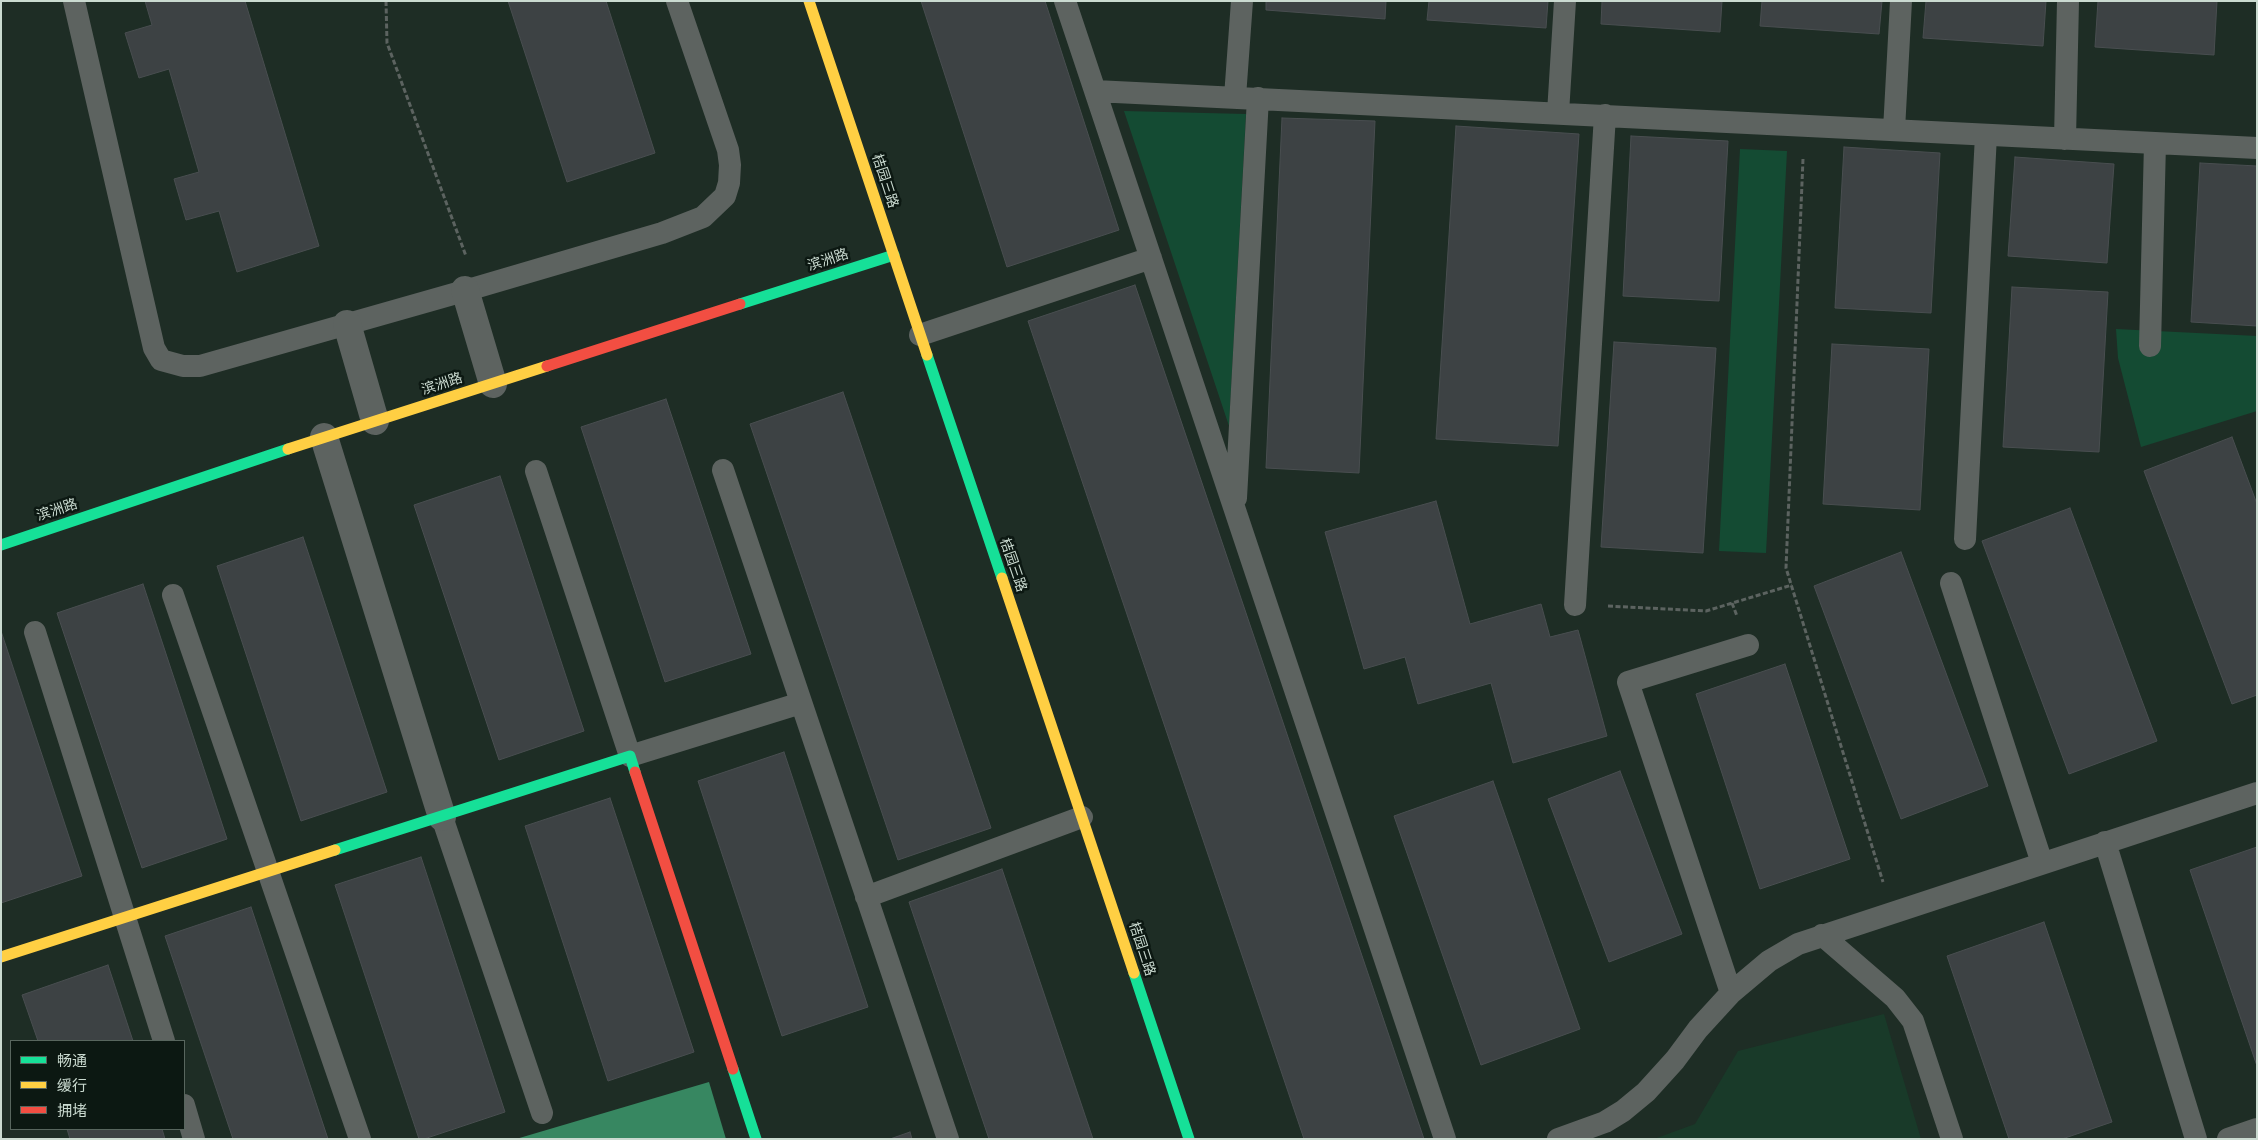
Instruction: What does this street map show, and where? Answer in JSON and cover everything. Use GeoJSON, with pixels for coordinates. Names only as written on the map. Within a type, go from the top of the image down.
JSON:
{"type":"FeatureCollection","features":[{"type":"Feature","properties":{"kind":"street","name":"桔园三路"},"geometry":{"type":"LineString","coordinates":[[809,1],[1189,1139]]}},
{"type":"Feature","properties":{"kind":"street","name":"滨洲路"},"geometry":{"type":"LineString","coordinates":[[1,544],[324,437],[894,255]]}},
{"type":"Feature","properties":{"kind":"street"},"geometry":{"type":"LineString","coordinates":[[471,289],[493,384]]}},
{"type":"Feature","properties":{"kind":"street"},"geometry":{"type":"LineString","coordinates":[[347,324],[375,421]]}},
{"type":"Feature","properties":{"kind":"street"},"geometry":{"type":"LineString","coordinates":[[324,437],[442,816]]}},
{"type":"Feature","properties":{"kind":"street"},"geometry":{"type":"LineString","coordinates":[[1,957],[630,756],[756,1139]]}},
{"type":"Feature","properties":{"kind":"lane"},"geometry":{"type":"LineString","coordinates":[[74,1],[154,348],[160,360],[183,366],[200,366],[471,289],[662,233],[702,217],[725,196],[730,165],[728,150],[677,1]]}},
{"type":"Feature","properties":{"kind":"lane"},"geometry":{"type":"LineString","coordinates":[[1065,1],[1445,1139]]}},
{"type":"Feature","properties":{"kind":"lane"},"geometry":{"type":"LineString","coordinates":[[1235,96],[1242,1]]}},
{"type":"Feature","properties":{"kind":"lane"},"geometry":{"type":"LineString","coordinates":[[1558,113],[1565,1]]}},
{"type":"Feature","properties":{"kind":"lane"},"geometry":{"type":"LineString","coordinates":[[1894,130],[1901,1]]}},
{"type":"Feature","properties":{"kind":"lane"},"geometry":{"type":"LineString","coordinates":[[2066,139],[2068,1]]}},
{"type":"Feature","properties":{"kind":"lane"},"geometry":{"type":"LineString","coordinates":[[1095,91],[1235,96],[2257,148]]}},
{"type":"Feature","properties":{"kind":"lane"},"geometry":{"type":"LineString","coordinates":[[1236,511],[1258,98]]}},
{"type":"Feature","properties":{"kind":"lane"},"geometry":{"type":"LineString","coordinates":[[1575,605],[1605,115]]}},
{"type":"Feature","properties":{"kind":"lane"},"geometry":{"type":"LineString","coordinates":[[1965,539],[1986,135]]}},
{"type":"Feature","properties":{"kind":"lane"},"geometry":{"type":"LineString","coordinates":[[2150,346],[2155,143]]}},
{"type":"Feature","properties":{"kind":"lane"},"geometry":{"type":"LineString","coordinates":[[920,335],[1151,258]]}},
{"type":"Feature","properties":{"kind":"lane"},"geometry":{"type":"LineString","coordinates":[[723,470],[948,1139]]}},
{"type":"Feature","properties":{"kind":"lane"},"geometry":{"type":"LineString","coordinates":[[536,471],[630,756],[801,702]]}},
{"type":"Feature","properties":{"kind":"lane"},"geometry":{"type":"LineString","coordinates":[[1951,583],[2042,863]]}},
{"type":"Feature","properties":{"kind":"lane"},"geometry":{"type":"LineString","coordinates":[[173,595],[360,1139]]}},
{"type":"Feature","properties":{"kind":"lane"},"geometry":{"type":"LineString","coordinates":[[35,632],[164,1040]]}},
{"type":"Feature","properties":{"kind":"lane"},"geometry":{"type":"LineString","coordinates":[[1731,993],[1628,682],[1748,645]]}},
{"type":"Feature","properties":{"kind":"lane"},"geometry":{"type":"LineString","coordinates":[[1558,1139],[1605,1122],[1624,1111],[1646,1092],[1675,1060],[1698,1029],[1731,993],[1769,961],[1798,944],[2257,793]]}},
{"type":"Feature","properties":{"kind":"lane"},"geometry":{"type":"LineString","coordinates":[[442,816],[542,1113]]}},
{"type":"Feature","properties":{"kind":"lane"},"geometry":{"type":"LineString","coordinates":[[866,897],[1082,817]]}},
{"type":"Feature","properties":{"kind":"lane"},"geometry":{"type":"LineString","coordinates":[[2105,842],[2196,1139]]}},
{"type":"Feature","properties":{"kind":"lane"},"geometry":{"type":"LineString","coordinates":[[1822,935],[1895,998],[1913,1021],[1952,1139]]}},
{"type":"Feature","properties":{"kind":"lane"},"geometry":{"type":"LineString","coordinates":[[185,1108],[194,1139]]}},
{"type":"Feature","properties":{"kind":"lane"},"geometry":{"type":"LineString","coordinates":[[2228,1139],[2257,1129]]}},
{"type":"Feature","properties":{"kind":"path"},"geometry":{"type":"LineString","coordinates":[[386,1],[387,43],[471,289]]}},
{"type":"Feature","properties":{"kind":"path"},"geometry":{"type":"LineString","coordinates":[[1804,125],[1786,568],[1892,912]]}},
{"type":"Feature","properties":{"kind":"path"},"geometry":{"type":"LineString","coordinates":[[1575,605],[1706,611],[1792,585]]}},
{"type":"Feature","properties":{"kind":"shaded area"},"geometry":{"type":"Polygon","coordinates":[[[1124,111],[1246,114],[1229,426],[1124,111]]]}},
{"type":"Feature","properties":{"kind":"shaded area"},"geometry":{"type":"Polygon","coordinates":[[[1740,149],[1787,151],[1766,553],[1719,551],[1740,149]]]}},
{"type":"Feature","properties":{"kind":"shaded area"},"geometry":{"type":"Polygon","coordinates":[[[2116,329],[2257,336],[2257,411],[2141,447],[2118,358],[2116,329]]]}},
{"type":"Feature","properties":{"kind":"shaded area"},"geometry":{"type":"Polygon","coordinates":[[[1884,1014],[1921,1139],[1654,1139],[1695,1124],[1738,1051],[1884,1014]]]}},
{"type":"Feature","properties":{"kind":"shaded area"},"geometry":{"type":"Polygon","coordinates":[[[709,1082],[726,1139],[516,1139],[709,1082]]]}},
{"type":"Feature","properties":{"kind":"building"},"geometry":{"type":"Polygon","coordinates":[[[145,1],[245,1],[319,246],[237,272],[219,211],[186,220],[174,179],[199,172],[169,69],[139,78],[125,33],[152,25],[145,1]]]}},
{"type":"Feature","properties":{"kind":"building"},"geometry":{"type":"Polygon","coordinates":[[[508,1],[606,1],[655,153],[567,182],[508,1]]]}},
{"type":"Feature","properties":{"kind":"building"},"geometry":{"type":"Polygon","coordinates":[[[921,1],[1045,1],[1119,230],[1007,267],[921,1]]]}},
{"type":"Feature","properties":{"kind":"building"},"geometry":{"type":"Polygon","coordinates":[[[1266,1],[1386,1],[1385,19],[1266,10],[1266,1]]]}},
{"type":"Feature","properties":{"kind":"building"},"geometry":{"type":"Polygon","coordinates":[[[1429,1],[1548,1],[1546,28],[1427,20],[1429,1]]]}},
{"type":"Feature","properties":{"kind":"building"},"geometry":{"type":"Polygon","coordinates":[[[1602,1],[1722,1],[1720,32],[1601,24],[1602,1]]]}},
{"type":"Feature","properties":{"kind":"building"},"geometry":{"type":"Polygon","coordinates":[[[1762,1],[1882,1],[1879,34],[1760,26],[1762,1]]]}},
{"type":"Feature","properties":{"kind":"building"},"geometry":{"type":"Polygon","coordinates":[[[1926,1],[2046,1],[2043,46],[1923,38],[1926,1]]]}},
{"type":"Feature","properties":{"kind":"building"},"geometry":{"type":"Polygon","coordinates":[[[2098,1],[2217,1],[2214,55],[2095,47],[2098,1]]]}},
{"type":"Feature","properties":{"kind":"building"},"geometry":{"type":"Polygon","coordinates":[[[1282,118],[1375,121],[1359,473],[1266,468],[1282,118]]]}},
{"type":"Feature","properties":{"kind":"building"},"geometry":{"type":"Polygon","coordinates":[[[1456,126],[1579,134],[1558,446],[1436,439],[1456,126]]]}},
{"type":"Feature","properties":{"kind":"building"},"geometry":{"type":"Polygon","coordinates":[[[1631,136],[1728,141],[1719,301],[1623,296],[1631,136]]]}},
{"type":"Feature","properties":{"kind":"building"},"geometry":{"type":"Polygon","coordinates":[[[1844,147],[1940,153],[1931,313],[1835,308],[1844,147]]]}},
{"type":"Feature","properties":{"kind":"building"},"geometry":{"type":"Polygon","coordinates":[[[2015,157],[2114,164],[2107,263],[2008,256],[2015,157]]]}},
{"type":"Feature","properties":{"kind":"building"},"geometry":{"type":"Polygon","coordinates":[[[2200,163],[2257,166],[2257,326],[2191,322],[2200,163]]]}},
{"type":"Feature","properties":{"kind":"building"},"geometry":{"type":"Polygon","coordinates":[[[1135,285],[1424,1139],[1304,1139],[1028,321],[1135,285]]]}},
{"type":"Feature","properties":{"kind":"building"},"geometry":{"type":"Polygon","coordinates":[[[2012,287],[2108,292],[2099,452],[2003,447],[2012,287]]]}},
{"type":"Feature","properties":{"kind":"building"},"geometry":{"type":"Polygon","coordinates":[[[1614,342],[1716,348],[1703,553],[1601,547],[1614,342]]]}},
{"type":"Feature","properties":{"kind":"building"},"geometry":{"type":"Polygon","coordinates":[[[1832,344],[1929,349],[1920,510],[1823,504],[1832,344]]]}},
{"type":"Feature","properties":{"kind":"building"},"geometry":{"type":"Polygon","coordinates":[[[843,392],[991,828],[898,860],[750,424],[843,392]]]}},
{"type":"Feature","properties":{"kind":"building"},"geometry":{"type":"Polygon","coordinates":[[[666,399],[751,654],[665,682],[581,427],[666,399]]]}},
{"type":"Feature","properties":{"kind":"building"},"geometry":{"type":"Polygon","coordinates":[[[2232,437],[2257,504],[2257,695],[2232,704],[2144,471],[2232,437]]]}},
{"type":"Feature","properties":{"kind":"building"},"geometry":{"type":"Polygon","coordinates":[[[500,476],[584,731],[499,760],[414,505],[500,476]]]}},
{"type":"Feature","properties":{"kind":"building"},"geometry":{"type":"Polygon","coordinates":[[[1436,501],[1470,624],[1541,604],[1550,637],[1578,630],[1607,736],[1513,763],[1491,683],[1418,704],[1405,657],[1364,669],[1325,532],[1436,501]]]}},
{"type":"Feature","properties":{"kind":"building"},"geometry":{"type":"Polygon","coordinates":[[[2070,508],[2157,741],[2069,774],[1982,541],[2070,508]]]}},
{"type":"Feature","properties":{"kind":"building"},"geometry":{"type":"Polygon","coordinates":[[[303,537],[387,792],[301,821],[217,566],[303,537]]]}},
{"type":"Feature","properties":{"kind":"building"},"geometry":{"type":"Polygon","coordinates":[[[1901,552],[1988,786],[1901,819],[1814,586],[1901,552]]]}},
{"type":"Feature","properties":{"kind":"building"},"geometry":{"type":"Polygon","coordinates":[[[143,584],[227,839],[142,868],[57,613],[143,584]]]}},
{"type":"Feature","properties":{"kind":"building"},"geometry":{"type":"Polygon","coordinates":[[[1,631],[82,876],[1,903],[1,631]]]}},
{"type":"Feature","properties":{"kind":"building"},"geometry":{"type":"Polygon","coordinates":[[[1785,664],[1850,859],[1760,889],[1696,694],[1785,664]]]}},
{"type":"Feature","properties":{"kind":"building"},"geometry":{"type":"Polygon","coordinates":[[[784,752],[868,1007],[782,1036],[698,781],[784,752]]]}},
{"type":"Feature","properties":{"kind":"building"},"geometry":{"type":"Polygon","coordinates":[[[1620,771],[1682,934],[1609,962],[1548,799],[1620,771]]]}},
{"type":"Feature","properties":{"kind":"building"},"geometry":{"type":"Polygon","coordinates":[[[1493,781],[1580,1029],[1481,1065],[1394,816],[1493,781]]]}},
{"type":"Feature","properties":{"kind":"building"},"geometry":{"type":"Polygon","coordinates":[[[610,798],[694,1052],[608,1081],[525,826],[610,798]]]}},
{"type":"Feature","properties":{"kind":"building"},"geometry":{"type":"Polygon","coordinates":[[[2257,847],[2257,1066],[2190,870],[2257,847]]]}},
{"type":"Feature","properties":{"kind":"building"},"geometry":{"type":"Polygon","coordinates":[[[421,857],[505,1112],[424,1139],[419,1139],[335,885],[421,857]]]}},
{"type":"Feature","properties":{"kind":"building"},"geometry":{"type":"Polygon","coordinates":[[[1002,869],[1093,1139],[989,1139],[909,902],[1002,869]]]}},
{"type":"Feature","properties":{"kind":"building"},"geometry":{"type":"Polygon","coordinates":[[[251,907],[328,1139],[233,1139],[165,936],[251,907]]]}},
{"type":"Feature","properties":{"kind":"building"},"geometry":{"type":"Polygon","coordinates":[[[2044,922],[2112,1122],[2062,1139],[2009,1139],[1947,956],[2044,922]]]}},
{"type":"Feature","properties":{"kind":"building"},"geometry":{"type":"Polygon","coordinates":[[[108,965],[133,1040],[38,1040],[22,995],[108,965]]]}},
{"type":"Feature","properties":{"kind":"building"},"geometry":{"type":"Polygon","coordinates":[[[67,1130],[162,1130],[165,1139],[70,1139],[67,1130]]]}},
{"type":"Feature","properties":{"kind":"building"},"geometry":{"type":"Polygon","coordinates":[[[910,1132],[912,1139],[890,1139],[910,1132]]]}},
{"type":"Feature","properties":{"kind":"traffic: fast"},"geometry":{"type":"LineString","coordinates":[[740,304],[894,255]]}},
{"type":"Feature","properties":{"kind":"traffic: fast"},"geometry":{"type":"LineString","coordinates":[[927,355],[1002,578]]}},
{"type":"Feature","properties":{"kind":"traffic: fast"},"geometry":{"type":"LineString","coordinates":[[1,545],[288,449]]}},
{"type":"Feature","properties":{"kind":"traffic: fast"},"geometry":{"type":"LineString","coordinates":[[335,850],[630,756],[635,772]]}},
{"type":"Feature","properties":{"kind":"traffic: fast"},"geometry":{"type":"LineString","coordinates":[[1134,973],[1189,1139]]}},
{"type":"Feature","properties":{"kind":"traffic: fast"},"geometry":{"type":"LineString","coordinates":[[733,1069],[756,1139]]}},
{"type":"Feature","properties":{"kind":"traffic: slow"},"geometry":{"type":"LineString","coordinates":[[809,1],[927,355]]}},
{"type":"Feature","properties":{"kind":"traffic: slow"},"geometry":{"type":"LineString","coordinates":[[288,449],[547,366]]}},
{"type":"Feature","properties":{"kind":"traffic: slow"},"geometry":{"type":"LineString","coordinates":[[1002,578],[1134,973]]}},
{"type":"Feature","properties":{"kind":"traffic: slow"},"geometry":{"type":"LineString","coordinates":[[1,957],[335,850]]}},
{"type":"Feature","properties":{"kind":"traffic: jam"},"geometry":{"type":"LineString","coordinates":[[547,366],[740,304]]}},
{"type":"Feature","properties":{"kind":"traffic: jam"},"geometry":{"type":"LineString","coordinates":[[635,772],[733,1069]]}}]}
